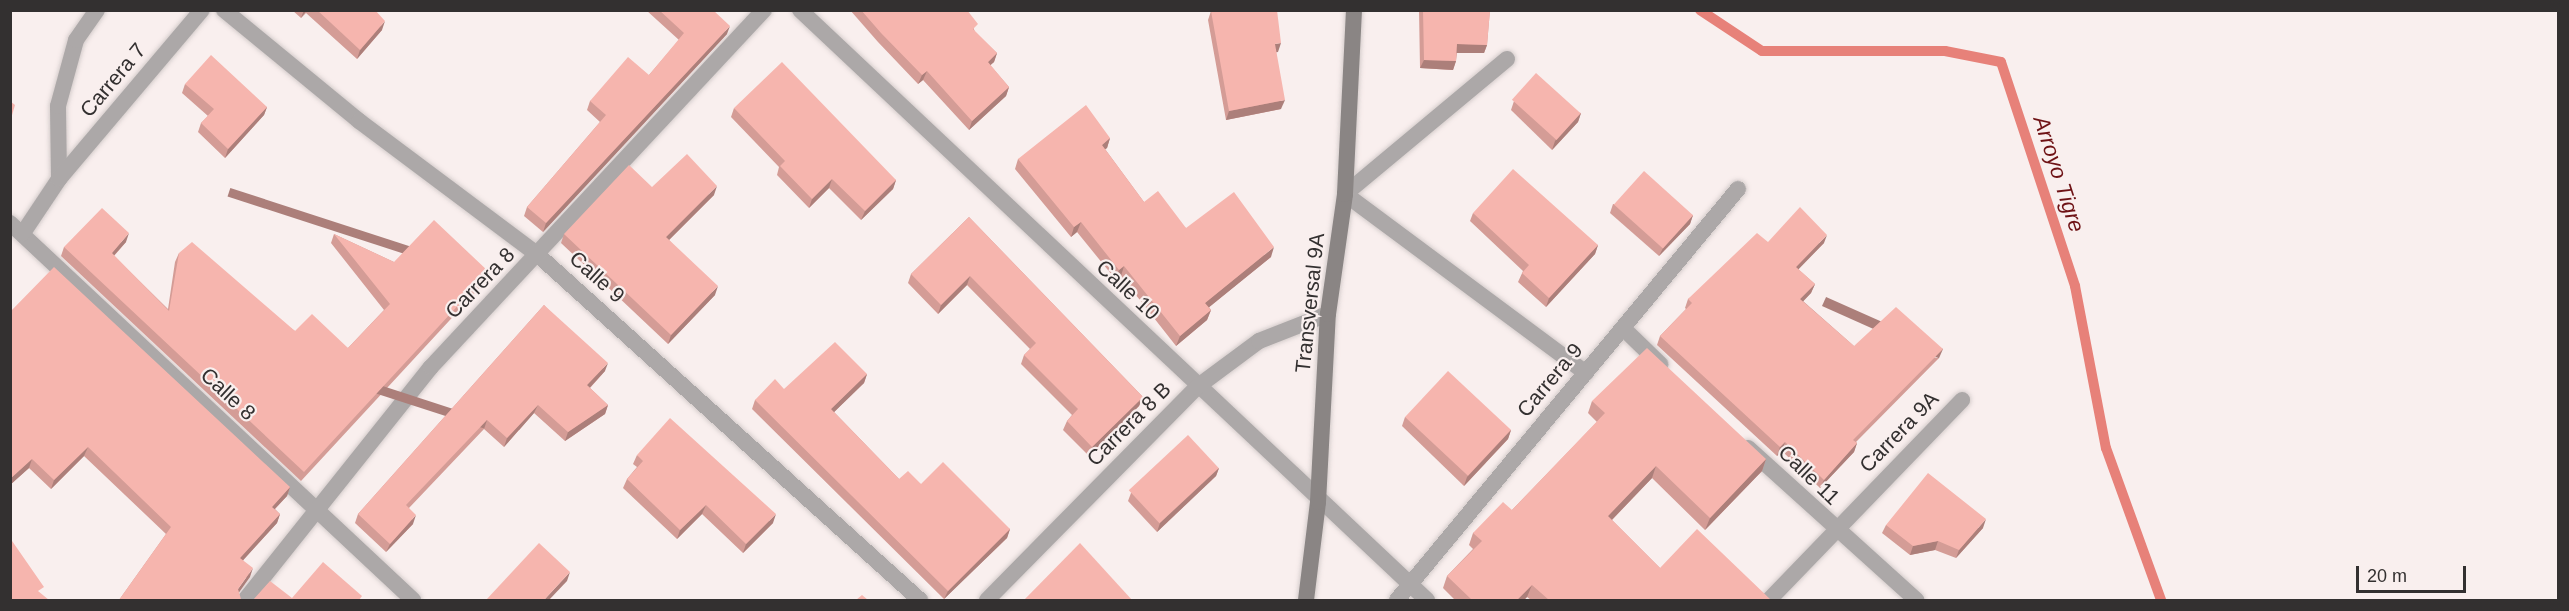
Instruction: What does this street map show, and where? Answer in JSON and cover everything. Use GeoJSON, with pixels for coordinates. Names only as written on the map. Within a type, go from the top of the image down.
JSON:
{"type":"FeatureCollection","features":[{"type":"Feature","properties":{"kind":"main road","name":"Transversal 9A"},"geometry":{"type":"LineString","coordinates":[[1306,600],[1318,502],[1328,314],[1346,194],[1354,10]]}},
{"type":"Feature","properties":{"kind":"street","name":"Carrera 7"},"geometry":{"type":"LineString","coordinates":[[58,179],[58,106],[76,40],[97,10]]}},
{"type":"Feature","properties":{"kind":"street","name":"Carrera 7"},"geometry":{"type":"LineString","coordinates":[[17,228],[202,10]]}},
{"type":"Feature","properties":{"kind":"street","name":"Calle 9"},"geometry":{"type":"LineString","coordinates":[[224,10],[359,121],[538,255],[920,600]]}},
{"type":"Feature","properties":{"kind":"street","name":"Carrera 8"},"geometry":{"type":"LineString","coordinates":[[245,600],[431,367],[538,255],[764,10]]}},
{"type":"Feature","properties":{"kind":"street","name":"Calle 10"},"geometry":{"type":"LineString","coordinates":[[800,10],[1318,502],[1427,600]]}},
{"type":"Feature","properties":{"kind":"street"},"geometry":{"type":"LineString","coordinates":[[1507,58],[1346,194],[1586,373]]}},
{"type":"Feature","properties":{"kind":"street","name":"Carrera 9"},"geometry":{"type":"LineString","coordinates":[[1397,600],[1738,189]]}},
{"type":"Feature","properties":{"kind":"street","name":"Calle 8"},"geometry":{"type":"LineString","coordinates":[[17,228],[317,507],[413,600]]}},
{"type":"Feature","properties":{"kind":"street","name":"Carrera 8 B"},"geometry":{"type":"LineString","coordinates":[[987,600],[1197,387],[1259,341],[1328,314]]}},
{"type":"Feature","properties":{"kind":"street"},"geometry":{"type":"LineString","coordinates":[[1623,328],[1674,377]]}},
{"type":"Feature","properties":{"kind":"street","name":"Carrera 9A"},"geometry":{"type":"LineString","coordinates":[[1769,600],[1834,530],[1962,400]]}},
{"type":"Feature","properties":{"kind":"street","name":"Calle 11"},"geometry":{"type":"LineString","coordinates":[[1733,433],[1834,530],[1916,600]]}},
{"type":"Feature","properties":{"kind":"building"},"geometry":{"type":"Polygon","coordinates":[[[317,10],[375,10],[385,21],[360,50],[317,10]]]}},
{"type":"Feature","properties":{"kind":"building"},"geometry":{"type":"Polygon","coordinates":[[[659,10],[713,10],[730,26],[546,223],[527,207],[606,115],[590,101],[628,57],[649,75],[684,33],[659,10]]]}},
{"type":"Feature","properties":{"kind":"building"},"geometry":{"type":"Polygon","coordinates":[[[861,10],[967,10],[978,24],[973,29],[997,53],[988,62],[1009,87],[972,121],[927,71],[922,75],[861,10]]]}},
{"type":"Feature","properties":{"kind":"building"},"geometry":{"type":"Polygon","coordinates":[[[1277,10],[1281,43],[1275,44],[1285,100],[1229,111],[1211,11],[1277,10]]]}},
{"type":"Feature","properties":{"kind":"building"},"geometry":{"type":"Polygon","coordinates":[[[1423,10],[1490,10],[1487,45],[1457,44],[1456,61],[1424,60],[1423,10]]]}},
{"type":"Feature","properties":{"kind":"building"},"geometry":{"type":"Polygon","coordinates":[[[211,55],[267,107],[228,149],[201,123],[214,109],[185,84],[211,55]]]}},
{"type":"Feature","properties":{"kind":"building"},"geometry":{"type":"Polygon","coordinates":[[[782,62],[896,180],[865,211],[832,179],[812,199],[780,166],[785,161],[734,108],[782,62]]]}},
{"type":"Feature","properties":{"kind":"building"},"geometry":{"type":"Polygon","coordinates":[[[1536,73],[1581,113],[1556,140],[1512,100],[1536,73]]]}},
{"type":"Feature","properties":{"kind":"building"},"geometry":{"type":"Polygon","coordinates":[[[10,101],[15,105],[10,122],[10,101]]]}},
{"type":"Feature","properties":{"kind":"building"},"geometry":{"type":"Polygon","coordinates":[[[1086,105],[1110,138],[1102,145],[1144,202],[1158,191],[1186,228],[1234,192],[1274,247],[1205,303],[1211,310],[1180,336],[1124,266],[1119,270],[1081,222],[1074,227],[1018,159],[1086,105]]]}},
{"type":"Feature","properties":{"kind":"building"},"geometry":{"type":"Polygon","coordinates":[[[687,154],[717,186],[666,237],[718,286],[671,335],[564,234],[629,165],[652,187],[687,154]]]}},
{"type":"Feature","properties":{"kind":"building"},"geometry":{"type":"Polygon","coordinates":[[[1513,169],[1598,245],[1549,298],[1522,273],[1529,265],[1473,213],[1513,169]]]}},
{"type":"Feature","properties":{"kind":"building"},"geometry":{"type":"Polygon","coordinates":[[[1644,171],[1693,215],[1663,249],[1614,204],[1644,171]]]}},
{"type":"Feature","properties":{"kind":"building"},"geometry":{"type":"Polygon","coordinates":[[[1800,207],[1827,235],[1796,267],[1815,284],[1800,299],[1854,346],[1896,307],[1943,349],[1853,440],[1857,443],[1824,480],[1785,442],[1780,447],[1660,336],[1692,303],[1688,299],[1757,233],[1768,242],[1800,207]]]}},
{"type":"Feature","properties":{"kind":"building"},"geometry":{"type":"Polygon","coordinates":[[[102,208],[129,233],[112,253],[169,311],[179,253],[192,242],[295,331],[312,314],[348,348],[390,304],[334,234],[394,262],[434,220],[489,272],[304,472],[64,247],[102,208]]]}},
{"type":"Feature","properties":{"kind":"building"},"geometry":{"type":"Polygon","coordinates":[[[969,217],[1143,397],[1092,447],[1067,421],[1078,409],[1024,355],[1036,343],[970,276],[941,305],[911,274],[969,217]]]}},
{"type":"Feature","properties":{"kind":"building"},"geometry":{"type":"Polygon","coordinates":[[[54,267],[290,487],[272,507],[280,514],[240,558],[253,568],[238,589],[241,599],[252,600],[119,600],[171,527],[88,447],[54,480],[32,459],[10,479],[10,312],[54,267]]]}},
{"type":"Feature","properties":{"kind":"building"},"geometry":{"type":"Polygon","coordinates":[[[544,305],[608,363],[587,385],[608,405],[568,432],[538,405],[507,438],[487,420],[406,505],[416,515],[390,544],[358,514],[544,305]]]}},
{"type":"Feature","properties":{"kind":"building"},"geometry":{"type":"Polygon","coordinates":[[[835,342],[867,374],[831,409],[899,479],[908,471],[921,484],[943,462],[1010,529],[948,591],[755,400],[775,379],[784,389],[835,342]]]}},
{"type":"Feature","properties":{"kind":"building"},"geometry":{"type":"Polygon","coordinates":[[[1647,348],[1766,459],[1710,518],[1656,466],[1608,516],[1660,568],[1697,529],[1771,600],[1549,600],[1532,585],[1517,600],[1472,600],[1447,576],[1482,541],[1473,533],[1503,502],[1512,510],[1605,413],[1592,401],[1647,348]]]}},
{"type":"Feature","properties":{"kind":"building"},"geometry":{"type":"Polygon","coordinates":[[[1448,371],[1511,430],[1468,476],[1405,417],[1448,371]]]}},
{"type":"Feature","properties":{"kind":"building"},"geometry":{"type":"Polygon","coordinates":[[[670,418],[776,514],[746,544],[706,505],[680,530],[627,479],[643,461],[637,455],[670,418]]]}},
{"type":"Feature","properties":{"kind":"building"},"geometry":{"type":"Polygon","coordinates":[[[1188,435],[1219,468],[1159,523],[1129,490],[1188,435]]]}},
{"type":"Feature","properties":{"kind":"building"},"geometry":{"type":"Polygon","coordinates":[[[1928,473],[1986,519],[1959,550],[1938,541],[1913,546],[1886,525],[1928,473]]]}},
{"type":"Feature","properties":{"kind":"building"},"geometry":{"type":"Polygon","coordinates":[[[10,538],[44,587],[38,591],[49,600],[10,600],[10,538]]]}},
{"type":"Feature","properties":{"kind":"building"},"geometry":{"type":"Polygon","coordinates":[[[539,543],[570,572],[544,600],[486,600],[539,543]]]}},
{"type":"Feature","properties":{"kind":"building"},"geometry":{"type":"Polygon","coordinates":[[[1080,543],[1132,600],[1024,600],[1080,543]]]}},
{"type":"Feature","properties":{"kind":"building"},"geometry":{"type":"Polygon","coordinates":[[[323,562],[362,596],[359,600],[253,600],[270,581],[292,598],[323,562]]]}},
{"type":"Feature","properties":{"kind":"building"},"geometry":{"type":"Polygon","coordinates":[[[862,595],[868,600],[856,600],[862,595]]]}},
{"type":"Feature","properties":{"kind":"waterway","name":"Arroyo Tigre"},"geometry":{"type":"LineString","coordinates":[[1700,10],[1762,51],[1945,51],[2001,62],[2075,286],[2106,448],[2161,600]]}}]}
